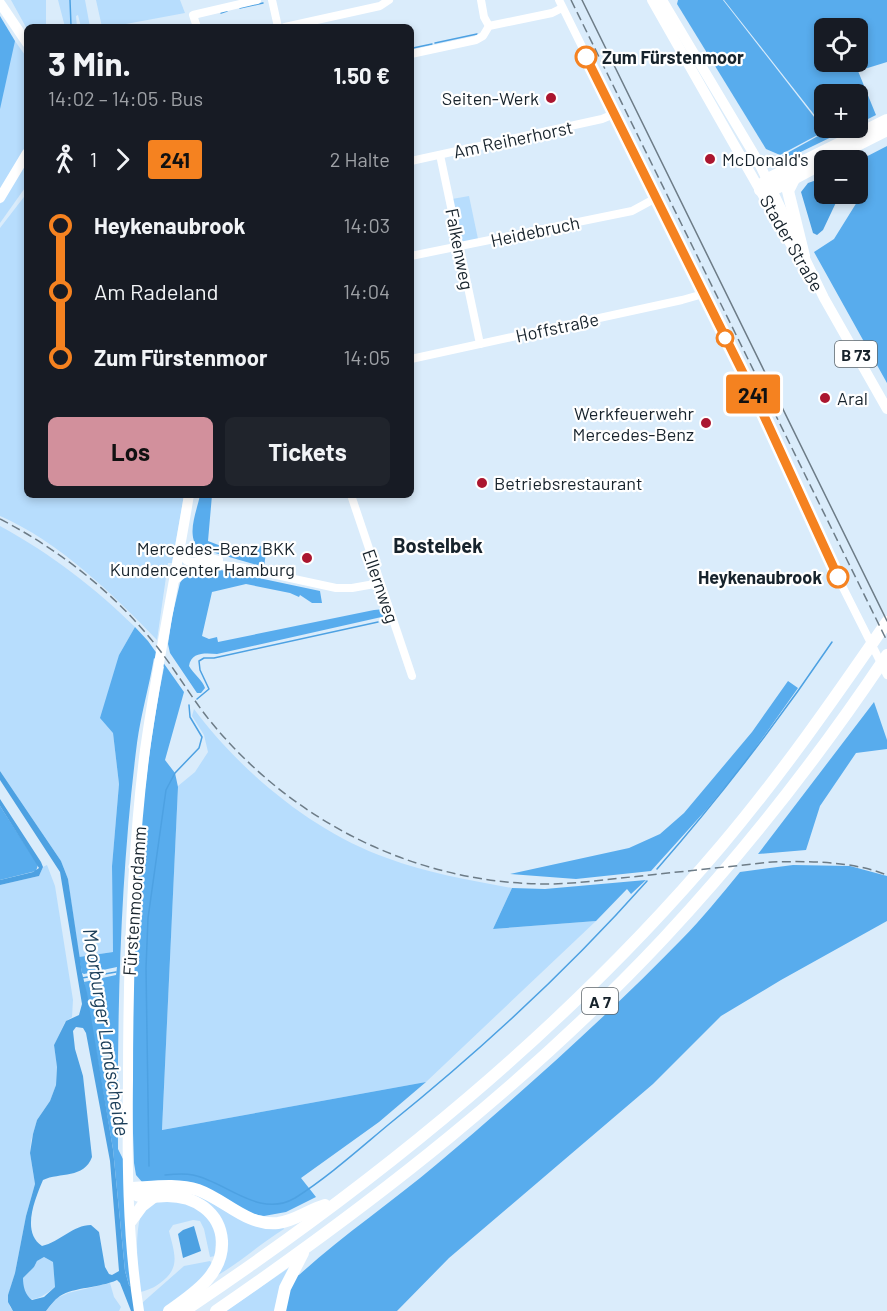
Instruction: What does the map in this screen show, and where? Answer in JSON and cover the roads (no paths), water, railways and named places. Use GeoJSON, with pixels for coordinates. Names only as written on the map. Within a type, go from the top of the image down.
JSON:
{"type":"FeatureCollection","features":[{"type":"Feature","properties":{"kind":"highway"},"geometry":{"type":"LineString","coordinates":[[767,186],[887,120]]}},
{"type":"Feature","properties":{"kind":"highway"},"geometry":{"type":"LineString","coordinates":[[848,150],[887,130]]}},
{"type":"Feature","properties":{"kind":"highway"},"geometry":{"type":"LineString","coordinates":[[767,186],[794,179],[814,168]]}},
{"type":"Feature","properties":{"kind":"highway"},"geometry":{"type":"LineString","coordinates":[[794,179],[788,191],[804,256]]}},
{"type":"Feature","properties":{"kind":"highway","name":"A 7"},"geometry":{"type":"LineString","coordinates":[[184,1311],[338,1202],[453,1111],[603,974],[696,875],[766,790],[887,622]]}},
{"type":"Feature","properties":{"kind":"highway","name":"A 7"},"geometry":{"type":"LineString","coordinates":[[216,1311],[305,1249],[417,1164],[542,1057],[656,946],[723,872],[792,787],[887,655]]}},
{"type":"Feature","properties":{"kind":"highway"},"geometry":{"type":"LineString","coordinates":[[129,1188],[138,1196],[184,1197],[200,1204],[216,1221],[221,1238],[219,1258],[211,1275],[195,1293],[169,1311]]}},
{"type":"Feature","properties":{"kind":"highway"},"geometry":{"type":"LineString","coordinates":[[129,1188],[190,1188],[207,1194],[244,1216],[271,1223],[292,1220],[320,1207],[338,1202]]}},
{"type":"Feature","properties":{"kind":"highway"},"geometry":{"type":"LineString","coordinates":[[130,1221],[142,1206],[155,1196]]}},
{"type":"Feature","properties":{"kind":"highway"},"geometry":{"type":"LineString","coordinates":[[280,1311],[285,1288],[305,1249]]}},
{"type":"Feature","properties":{"kind":"main road"},"geometry":{"type":"LineString","coordinates":[[5,0],[24,28]]}},
{"type":"Feature","properties":{"kind":"main road","name":"Stader Straße"},"geometry":{"type":"LineString","coordinates":[[652,0],[767,186],[799,260],[824,298]]}},
{"type":"Feature","properties":{"kind":"main road","name":"Stader Straße"},"geometry":{"type":"LineString","coordinates":[[662,0],[767,186],[824,298],[887,410]]}},
{"type":"Feature","properties":{"kind":"main road"},"geometry":{"type":"LineString","coordinates":[[0,3],[24,39]]}},
{"type":"Feature","properties":{"kind":"main road"},"geometry":{"type":"LineString","coordinates":[[0,198],[24,158]]}},
{"type":"Feature","properties":{"kind":"main road","name":"Fürstenmoordamm"},"geometry":{"type":"LineString","coordinates":[[139,1311],[133,1268],[129,1188],[127,1108],[129,966],[142,781],[158,670],[188,498]]}},
{"type":"Feature","properties":{"kind":"street"},"geometry":{"type":"LineString","coordinates":[[196,24],[193,15],[257,0]]}},
{"type":"Feature","properties":{"kind":"street"},"geometry":{"type":"LineString","coordinates":[[272,0],[277,24]]}},
{"type":"Feature","properties":{"kind":"street"},"geometry":{"type":"LineString","coordinates":[[299,24],[380,6],[389,0]]}},
{"type":"Feature","properties":{"kind":"street"},"geometry":{"type":"LineString","coordinates":[[481,0],[484,17],[489,26]]}},
{"type":"Feature","properties":{"kind":"street"},"geometry":{"type":"LineString","coordinates":[[414,53],[478,39],[489,26],[552,13],[561,4],[767,422],[823,548],[887,675]]}},
{"type":"Feature","properties":{"kind":"street","name":"Am Reiherhorst"},"geometry":{"type":"LineString","coordinates":[[414,160],[602,119],[614,114]]}},
{"type":"Feature","properties":{"kind":"street","name":"Falkenweg"},"geometry":{"type":"LineString","coordinates":[[440,155],[480,344]]}},
{"type":"Feature","properties":{"kind":"street","name":"Heidebruch"},"geometry":{"type":"LineString","coordinates":[[414,255],[632,211],[656,198]]}},
{"type":"Feature","properties":{"kind":"street","name":"Hoffstraße"},"geometry":{"type":"LineString","coordinates":[[414,358],[703,294]]}},
{"type":"Feature","properties":{"kind":"street","name":"Ellernweg"},"geometry":{"type":"LineString","coordinates":[[352,498],[412,676]]}},
{"type":"Feature","properties":{"kind":"street"},"geometry":{"type":"LineString","coordinates":[[179,549],[185,560],[239,567]]}},
{"type":"Feature","properties":{"kind":"street"},"geometry":{"type":"LineString","coordinates":[[179,549],[239,567],[336,588],[352,588],[380,583]]}},
{"type":"Feature","properties":{"kind":"street"},"geometry":{"type":"LineString","coordinates":[[174,581],[199,562]]}},
{"type":"Feature","properties":{"kind":"waterway"},"geometry":{"type":"LineString","coordinates":[[70,0],[71,24]]}},
{"type":"Feature","properties":{"kind":"waterway"},"geometry":{"type":"LineString","coordinates":[[240,8],[263,3]]}},
{"type":"Feature","properties":{"kind":"waterway"},"geometry":{"type":"LineString","coordinates":[[221,13],[227,11]]}},
{"type":"Feature","properties":{"kind":"waterway"},"geometry":{"type":"LineString","coordinates":[[435,43],[477,34]]}},
{"type":"Feature","properties":{"kind":"waterway"},"geometry":{"type":"LineString","coordinates":[[414,48],[432,44]]}},
{"type":"Feature","properties":{"kind":"waterway"},"geometry":{"type":"LineString","coordinates":[[197,699],[209,689],[200,670],[199,661],[204,658],[214,658],[378,622]]}},
{"type":"Feature","properties":{"kind":"waterway"},"geometry":{"type":"LineString","coordinates":[[657,869],[748,758],[832,642]]}},
{"type":"Feature","properties":{"kind":"waterway"},"geometry":{"type":"LineString","coordinates":[[149,1166],[146,968],[148,918],[166,790],[175,773],[199,748],[202,737],[190,717],[189,705]]}},
{"type":"Feature","properties":{"kind":"waterway"},"geometry":{"type":"LineString","coordinates":[[165,1175],[193,1175],[256,1202],[282,1203],[295,1198],[343,1163],[490,1038],[555,978],[647,881]]}},
{"type":"Feature","properties":{"kind":"waterway","name":"Moorburger Landscheide"},"geometry":{"type":"LineString","coordinates":[[82,978],[116,972]]}},
{"type":"Feature","properties":{"kind":"tram line"},"geometry":{"type":"LineString","coordinates":[[582,0],[887,621]]}},
{"type":"Feature","properties":{"kind":"railway"},"geometry":{"type":"LineString","coordinates":[[571,0],[887,641]]}},
{"type":"Feature","properties":{"kind":"railway"},"geometry":{"type":"LineString","coordinates":[[0,519],[65,559],[124,609],[172,666],[211,722],[244,758],[280,789],[318,817],[360,840],[404,859],[450,872],[497,881],[545,884],[588,882],[772,862],[845,864],[887,875]]}},
{"type":"Feature","properties":{"kind":"place","name":"Zum Fürstenmoor"},"geometry":{"type":"Point","coordinates":[586,57]}},
{"type":"Feature","properties":{"kind":"place","name":"Seiten-Werk"},"geometry":{"type":"Point","coordinates":[551,98]}},
{"type":"Feature","properties":{"kind":"place","name":"McDonald's"},"geometry":{"type":"Point","coordinates":[710,159]}},
{"type":"Feature","properties":{"kind":"place","name":"Aral"},"geometry":{"type":"Point","coordinates":[825,398]}},
{"type":"Feature","properties":{"kind":"place","name":"Werkfeuerwehr Mercedes-Benz"},"geometry":{"type":"Point","coordinates":[706,423]}},
{"type":"Feature","properties":{"kind":"place","name":"Betriebsrestaurant"},"geometry":{"type":"Point","coordinates":[482,483]}},
{"type":"Feature","properties":{"kind":"place","name":"Mercedes-Benz BKK Kundencenter Hamburg"},"geometry":{"type":"Point","coordinates":[307,558]}},
{"type":"Feature","properties":{"kind":"place","name":"Heykenaubrook"},"geometry":{"type":"Point","coordinates":[838,577]}},
{"type":"Feature","properties":{"kind":"district","name":"Bostelbek"},"geometry":{"type":"Point","coordinates":[438,545]}}]}
